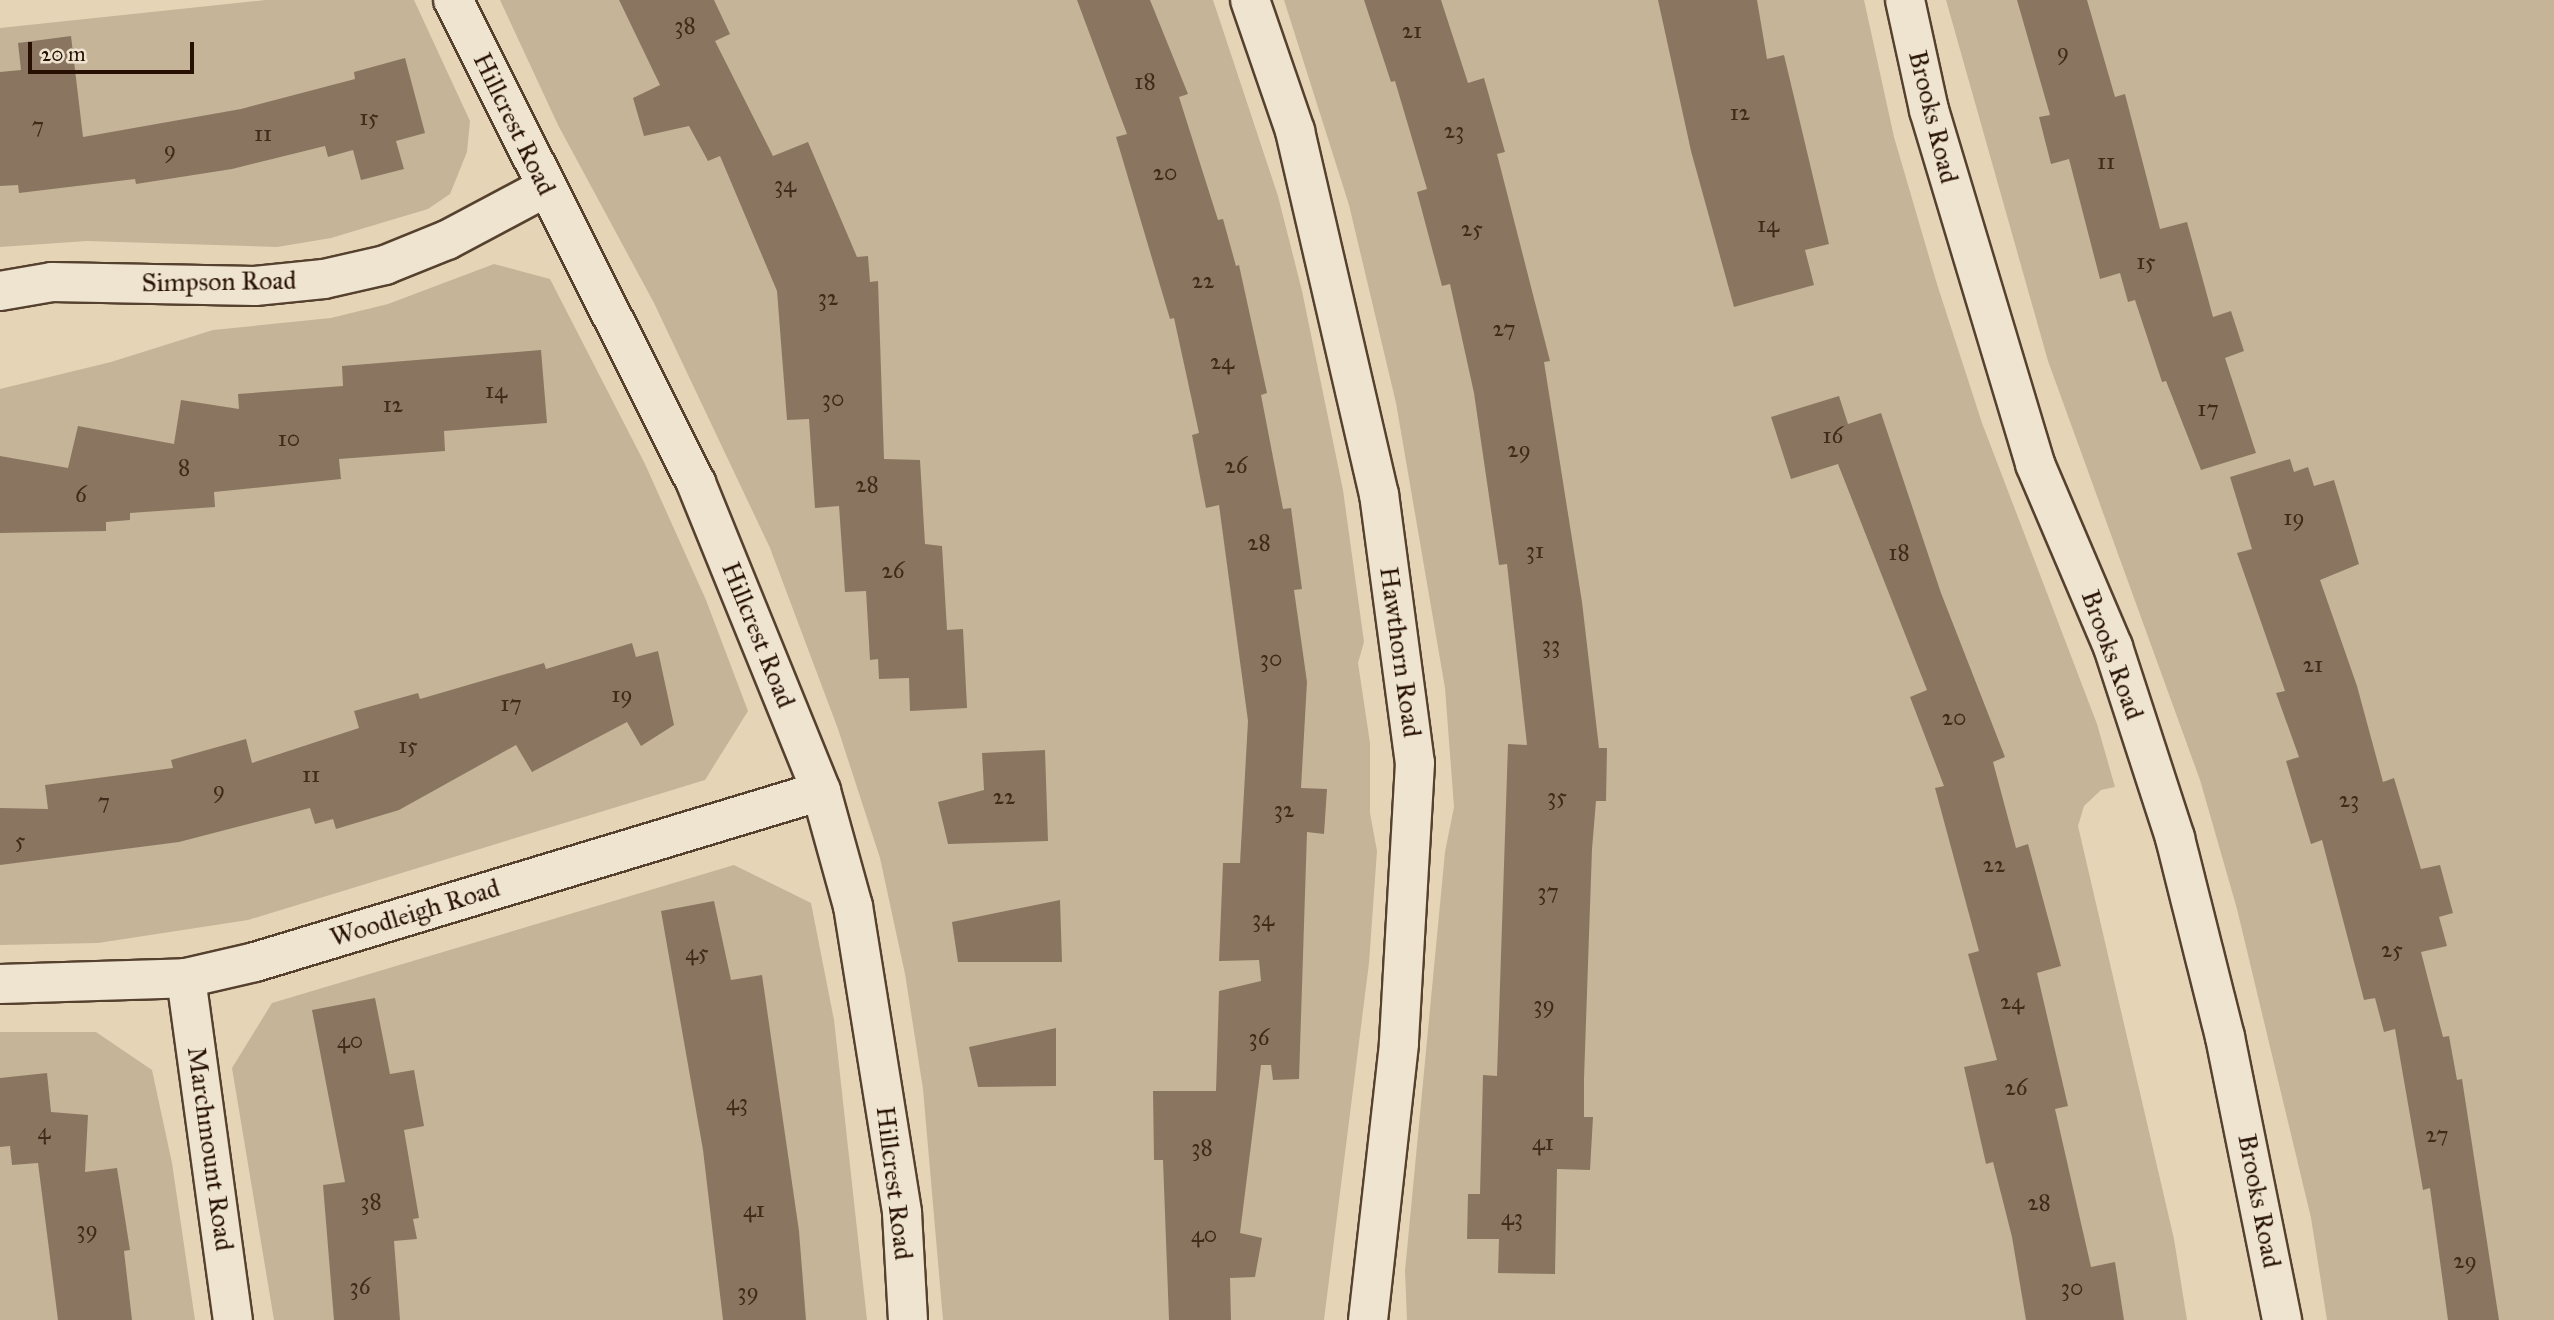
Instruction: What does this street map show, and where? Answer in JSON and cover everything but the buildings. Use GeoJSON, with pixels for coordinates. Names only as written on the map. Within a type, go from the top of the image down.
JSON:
{"type":"FeatureCollection","features":[{"type":"Feature","properties":{"kind":"street","name":"Hillcrest Road"},"geometry":{"type":"LineString","coordinates":[[453,0],[545,188],[696,483],[821,790],[853,906],[902,1213],[908,1320]]}},
{"type":"Feature","properties":{"kind":"street","name":"Hawthorn Road"},"geometry":{"type":"LineString","coordinates":[[1250,0],[1295,131],[1379,494],[1415,763],[1399,1044],[1368,1320]]}},
{"type":"Feature","properties":{"kind":"street","name":"Brooks Road"},"geometry":{"type":"LineString","coordinates":[[1905,0],[1929,110],[2035,464],[2113,647],[2175,838],[2225,1037],[2282,1320]]}},
{"type":"Feature","properties":{"kind":"street","name":"Simpson Road"},"geometry":{"type":"LineString","coordinates":[[0,291],[52,282],[255,286],[324,279],[385,265],[447,240],[545,188]]}},
{"type":"Feature","properties":{"kind":"street","name":"Woodleigh Road"},"geometry":{"type":"LineString","coordinates":[[0,984],[186,978],[255,962],[821,790]]}},
{"type":"Feature","properties":{"kind":"street","name":"Marchmount Road"},"geometry":{"type":"LineString","coordinates":[[186,978],[233,1320]]}},
{"type":"Feature","properties":{"kind":"shaded area"},"geometry":{"type":"Polygon","coordinates":[[[266,0],[414,0],[470,121],[467,152],[450,194],[428,209],[331,238],[277,247],[87,241],[0,247],[0,28],[266,0]]]}},
{"type":"Feature","properties":{"kind":"shaded area"},"geometry":{"type":"Polygon","coordinates":[[[500,0],[1213,0],[1278,196],[1302,291],[1343,490],[1364,642],[1358,663],[1370,743],[1370,813],[1377,851],[1369,963],[1324,1320],[943,1320],[923,1089],[905,974],[880,858],[838,729],[770,548],[654,303],[558,125],[500,0]]]}},
{"type":"Feature","properties":{"kind":"shaded area"},"geometry":{"type":"Polygon","coordinates":[[[1284,0],[1864,0],[1894,137],[1937,284],[1982,423],[2097,724],[2115,787],[2101,790],[2084,806],[2078,826],[2174,1239],[2187,1320],[1407,1320],[1405,1271],[1445,852],[1454,807],[1445,688],[1396,403],[1349,205],[1284,0]]]}},
{"type":"Feature","properties":{"kind":"shaded area"},"geometry":{"type":"Polygon","coordinates":[[[1946,0],[2554,0],[2554,1320],[2327,1320],[2311,1218],[2237,909],[2200,780],[2048,361],[1946,0]]]}},
{"type":"Feature","properties":{"kind":"shaded area"},"geometry":{"type":"Polygon","coordinates":[[[494,264],[550,279],[645,464],[706,600],[748,711],[705,780],[248,920],[98,943],[0,945],[0,389],[111,362],[213,330],[331,318],[388,304],[494,264]]]}},
{"type":"Feature","properties":{"kind":"shaded area"},"geometry":{"type":"Polygon","coordinates":[[[734,865],[811,903],[834,1020],[867,1320],[274,1320],[232,1068],[272,1003],[734,865]]]}},
{"type":"Feature","properties":{"kind":"shaded area"},"geometry":{"type":"Polygon","coordinates":[[[0,1032],[96,1032],[152,1070],[172,1163],[195,1320],[0,1320],[0,1032]]]}}]}
